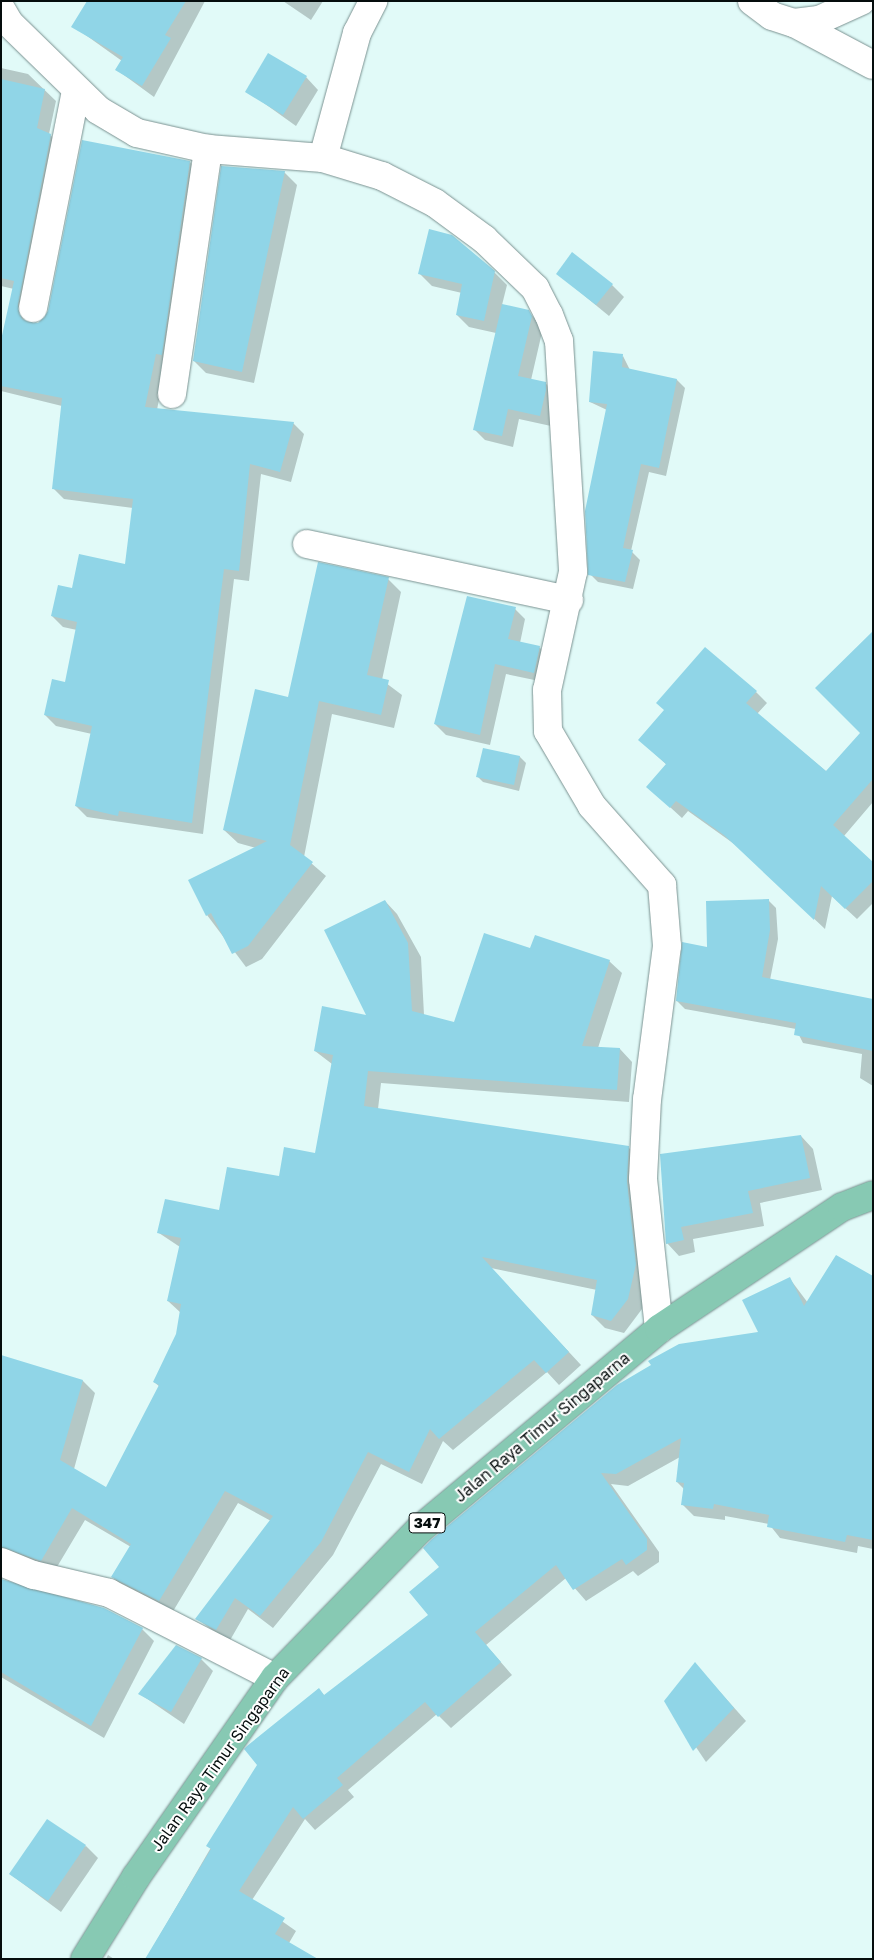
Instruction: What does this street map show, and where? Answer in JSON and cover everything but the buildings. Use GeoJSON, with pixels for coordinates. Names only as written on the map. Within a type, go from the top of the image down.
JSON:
{"type":"FeatureCollection","features":[{"type":"Feature","properties":{"kind":"main road","name":"Jalan Raya Timur Singaparna"},"geometry":{"type":"LineString","coordinates":[[85,1959],[136,1877],[275,1678],[420,1529],[659,1329],[834,1212],[873,1195]]}},
{"type":"Feature","properties":{"kind":"street"},"geometry":{"type":"LineString","coordinates":[[324,158],[357,34],[373,1]]}},
{"type":"Feature","properties":{"kind":"street"},"geometry":{"type":"LineString","coordinates":[[752,1],[772,16],[794,23],[873,65]]}},
{"type":"Feature","properties":{"kind":"street"},"geometry":{"type":"LineString","coordinates":[[794,23],[818,20],[861,1]]}},
{"type":"Feature","properties":{"kind":"street"},"geometry":{"type":"LineString","coordinates":[[1,9],[9,23],[76,90],[98,110],[137,133],[208,149],[324,158],[382,176],[435,203],[484,239],[535,288],[559,341],[571,476],[573,572],[569,600],[547,690],[548,731],[592,806],[662,885],[667,946],[647,1099],[643,1179],[659,1329]]}},
{"type":"Feature","properties":{"kind":"street"},"geometry":{"type":"LineString","coordinates":[[33,308],[76,90]]}},
{"type":"Feature","properties":{"kind":"street"},"geometry":{"type":"LineString","coordinates":[[172,394],[208,149]]}},
{"type":"Feature","properties":{"kind":"street"},"geometry":{"type":"LineString","coordinates":[[307,544],[569,600]]}},
{"type":"Feature","properties":{"kind":"street"},"geometry":{"type":"LineString","coordinates":[[1,1562],[34,1575],[109,1593],[275,1678]]}}]}
